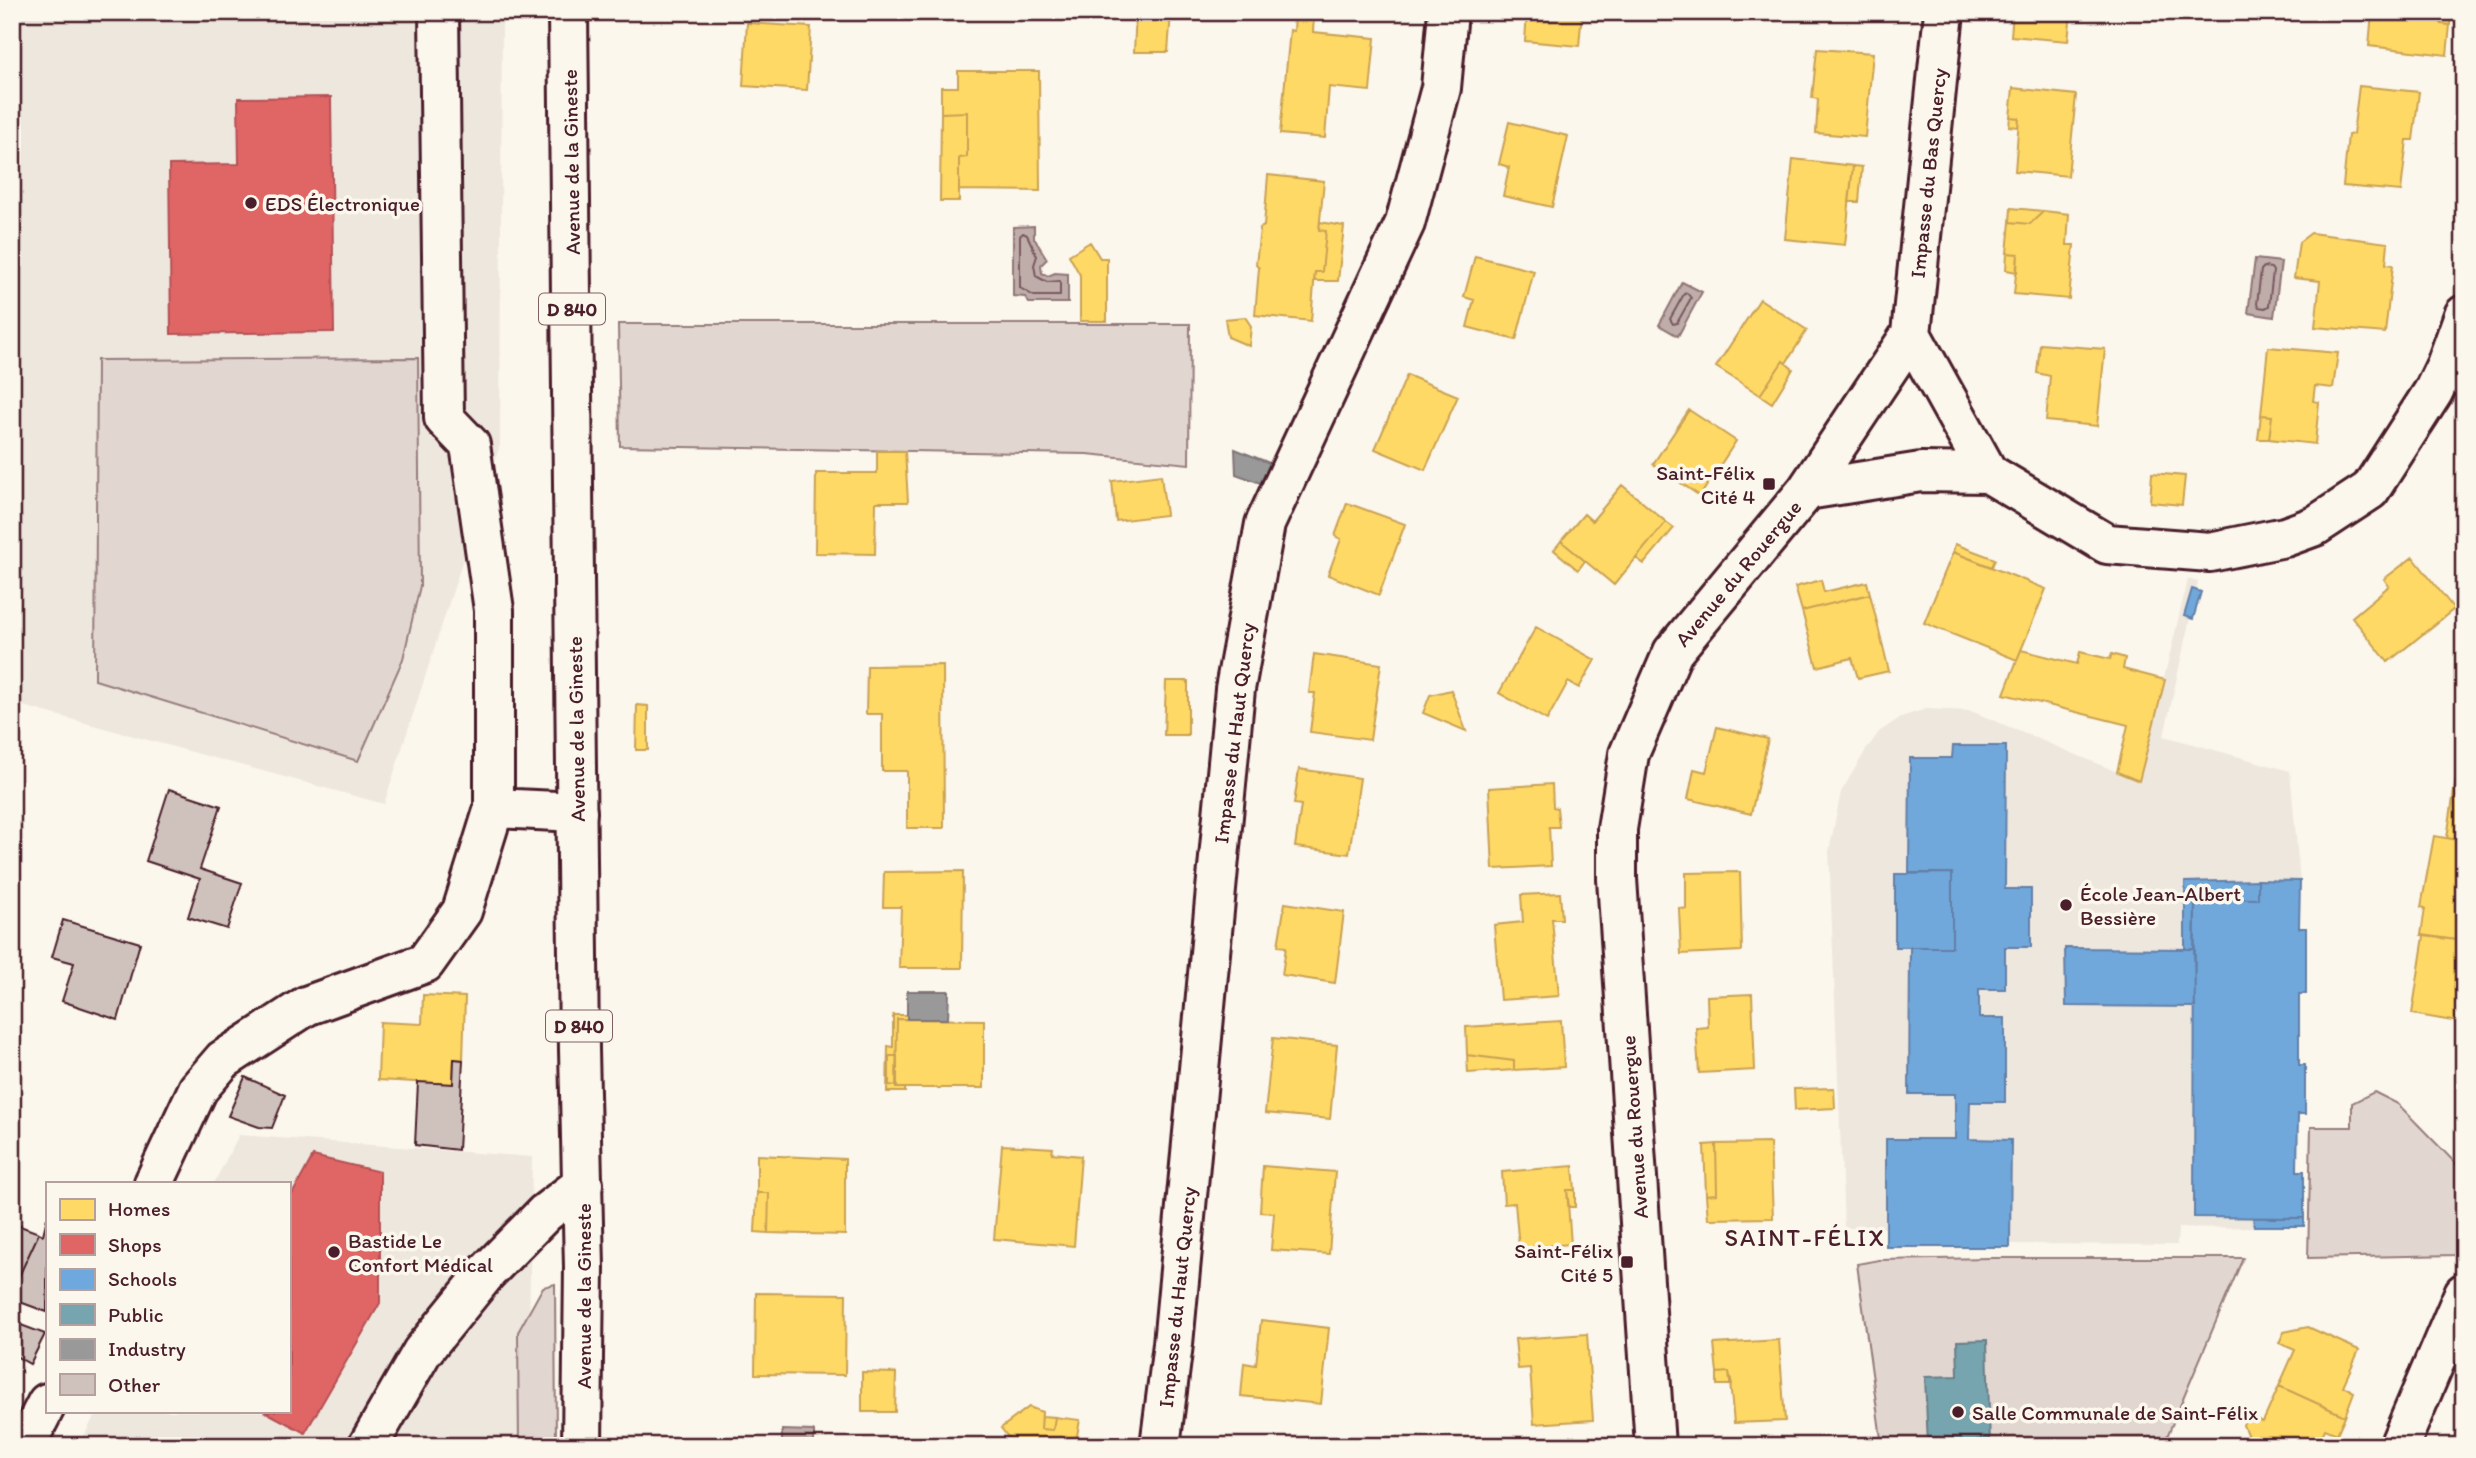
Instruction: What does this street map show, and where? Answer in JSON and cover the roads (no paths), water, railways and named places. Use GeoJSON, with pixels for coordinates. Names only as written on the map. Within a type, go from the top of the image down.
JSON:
{"type":"FeatureCollection","features":[{"type":"Feature","properties":{"kind":"street"},"geometry":{"type":"LineString","coordinates":[[153,1182],[198,1089],[223,1060],[306,1006],[425,963],[462,911],[494,808],[494,610],[470,445],[444,418],[439,12]]}},
{"type":"Feature","properties":{"kind":"street","name":"Avenue de la Gineste"},"geometry":{"type":"LineString","coordinates":[[569,12],[583,1184],[583,1446]]}},
{"type":"Feature","properties":{"kind":"street","name":"Impasse du Haut Quercy"},"geometry":{"type":"LineString","coordinates":[[1160,1446],[1173,1345],[1235,689],[1265,524],[1405,223],[1441,88],[1448,12]]}},
{"type":"Feature","properties":{"kind":"street","name":"Impasse du Bas Quercy"},"geometry":{"type":"LineString","coordinates":[[1807,490],[1911,334],[1944,12]]}},
{"type":"Feature","properties":{"kind":"street"},"geometry":{"type":"LineString","coordinates":[[1911,334],[1988,472],[2107,544],[2210,552],[2285,537],[2315,526],[2370,490],[2433,392],[2464,315]]}},
{"type":"Feature","properties":{"kind":"street","name":"Avenue du Rouergue"},"geometry":{"type":"LineString","coordinates":[[1655,1446],[1617,879],[1619,817],[1629,754],[1673,652],[1807,490],[1921,472],[1988,472]]}},
{"type":"Feature","properties":{"kind":"street"},"geometry":{"type":"LineString","coordinates":[[494,808],[577,812]]}},
{"type":"Feature","properties":{"kind":"street"},"geometry":{"type":"LineString","coordinates":[[368,1446],[422,1352],[438,1332],[488,1272],[545,1213],[583,1184]]}},
{"type":"Feature","properties":{"kind":"street"},"geometry":{"type":"LineString","coordinates":[[2399,1446],[2464,1293]]}},
{"type":"Feature","properties":{"kind":"street"},"geometry":{"type":"LineString","coordinates":[[25,1446],[46,1405]]}},
{"type":"Feature","properties":{"kind":"water"},"geometry":{"type":"Polygon","coordinates":[[[1034,226],[1034,238],[1047,259],[1041,265],[1042,273],[1048,276],[1055,273],[1068,274],[1068,303],[1029,303],[1025,297],[1013,296],[1013,227],[1034,226]]]}},
{"type":"Feature","properties":{"kind":"water"},"geometry":{"type":"Polygon","coordinates":[[[2255,259],[2281,262],[2274,317],[2248,313],[2255,259]]]}},
{"type":"Feature","properties":{"kind":"water"},"geometry":{"type":"Polygon","coordinates":[[[1682,282],[1702,292],[1678,336],[1659,325],[1682,282]]]}},
{"type":"Feature","properties":{"kind":"water"},"geometry":{"type":"Polygon","coordinates":[[[782,1430],[814,1431],[814,1446],[782,1446],[782,1430]]]}},
{"type":"Feature","properties":{"kind":"place","name":"EDS Électronique"},"geometry":{"type":"Point","coordinates":[251,203]}},
{"type":"Feature","properties":{"kind":"place","name":"Saint-Félix Cité 4"},"geometry":{"type":"Point","coordinates":[1769,484]}},
{"type":"Feature","properties":{"kind":"place","name":"École Jean-Albert Bessière"},"geometry":{"type":"Point","coordinates":[2066,905]}},
{"type":"Feature","properties":{"kind":"place","name":"Bastide Le Confort Médical"},"geometry":{"type":"Point","coordinates":[334,1252]}},
{"type":"Feature","properties":{"kind":"place","name":"Saint-Félix Cité 5"},"geometry":{"type":"Point","coordinates":[1627,1262]}},
{"type":"Feature","properties":{"kind":"place","name":"Salle Communale de Saint-Félix"},"geometry":{"type":"Point","coordinates":[1958,1412]}},
{"type":"Feature","properties":{"kind":"district","name":"SAINT-FÉLIX"},"geometry":{"type":"Point","coordinates":[1805,1237]}}]}
